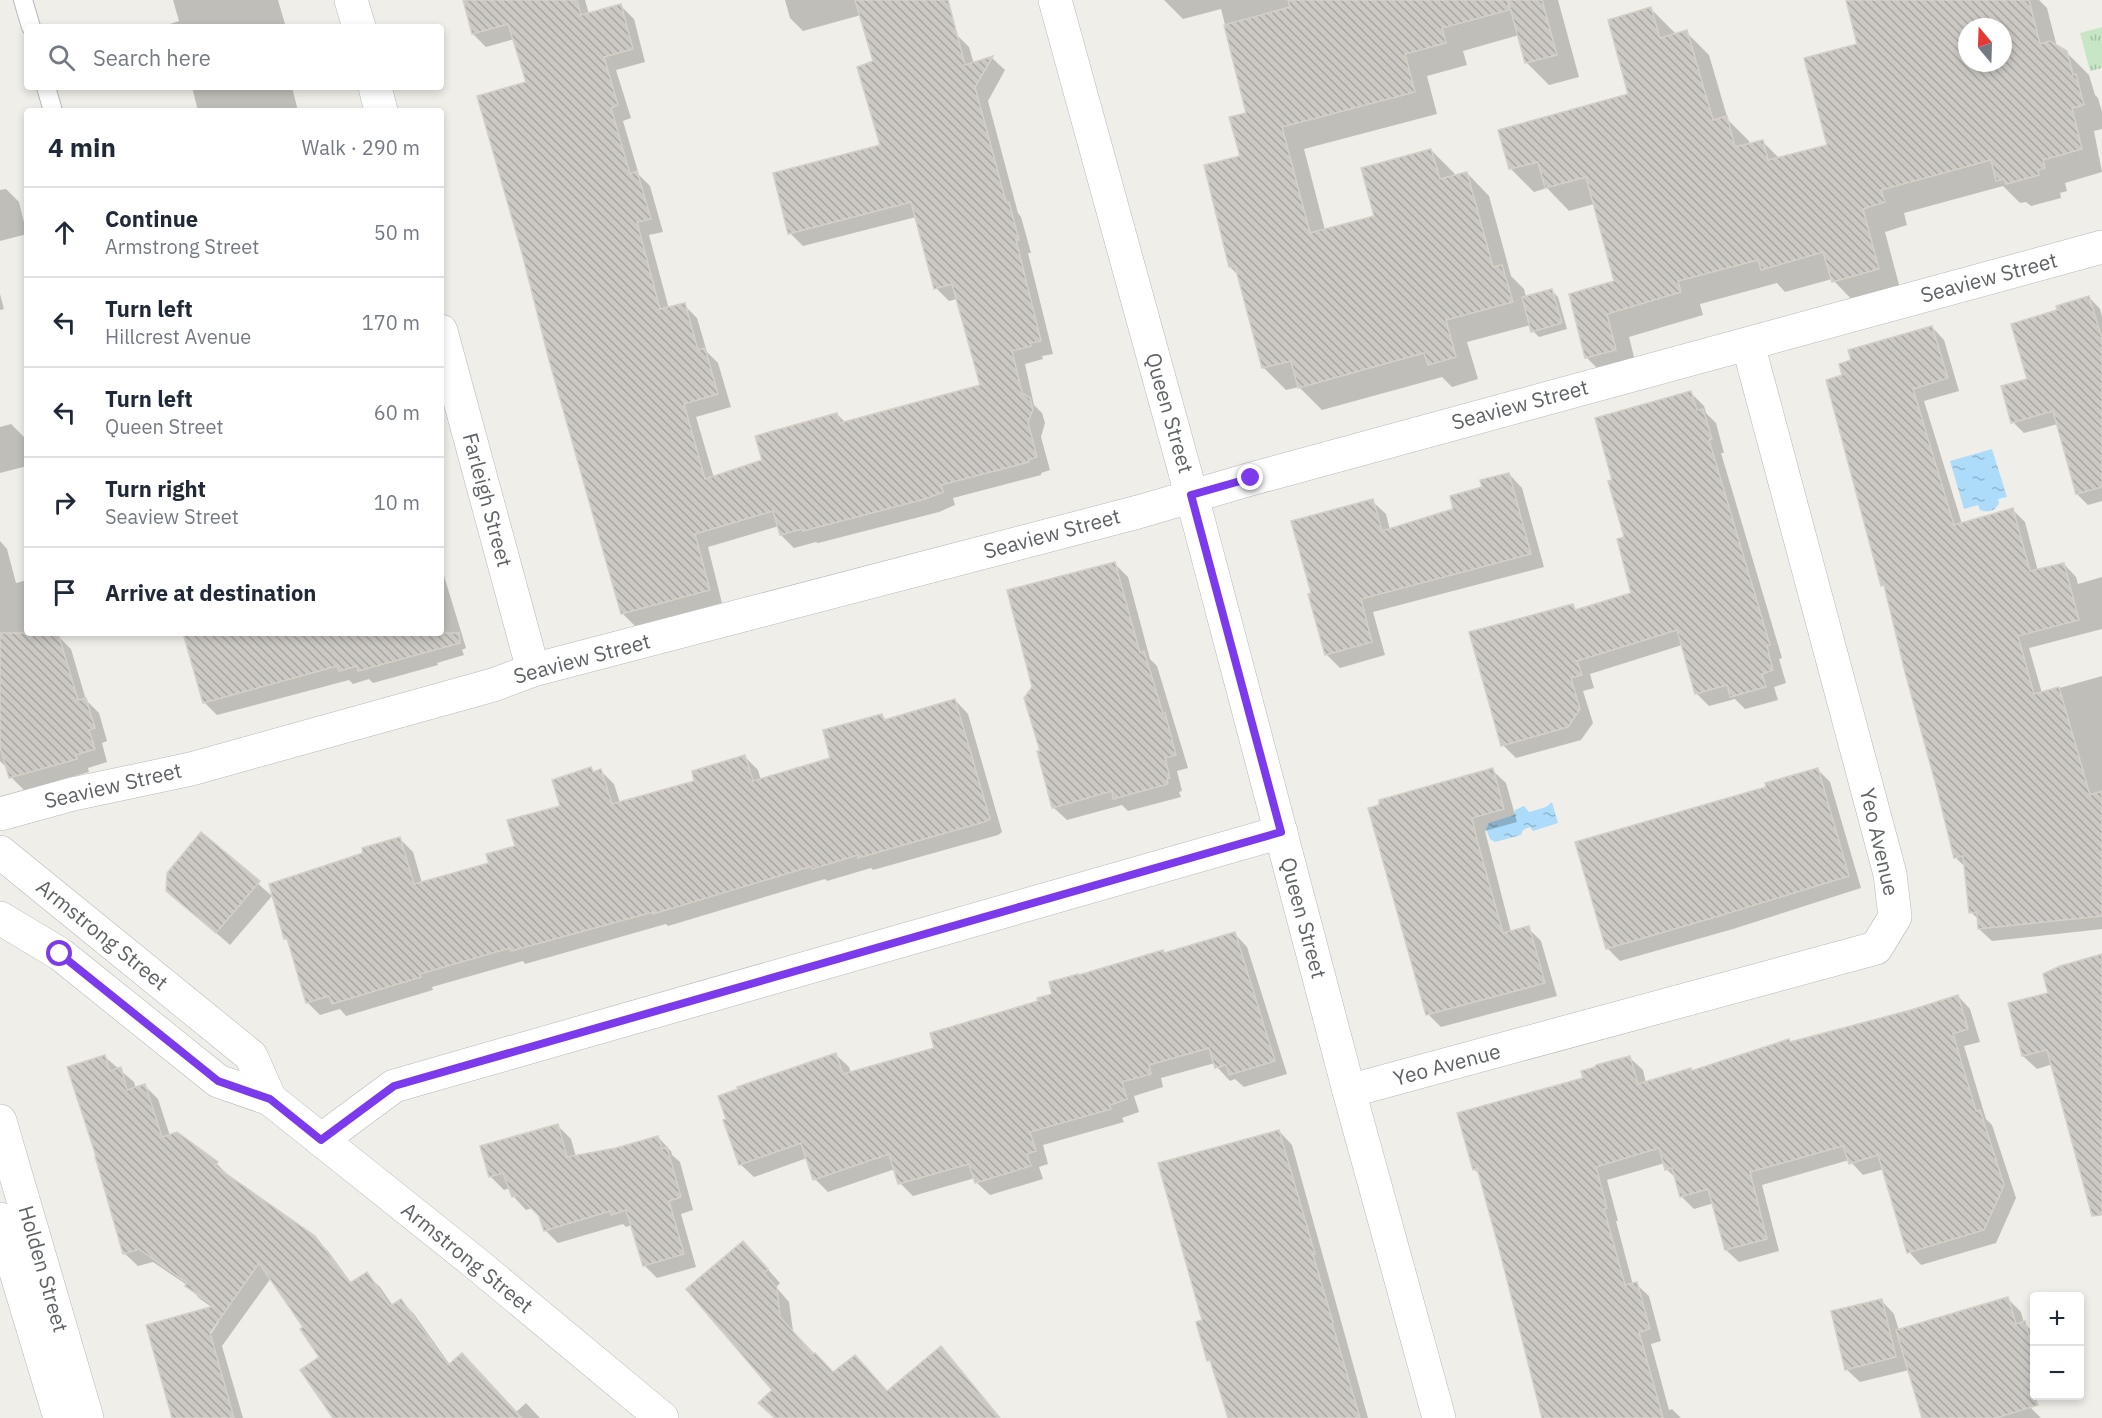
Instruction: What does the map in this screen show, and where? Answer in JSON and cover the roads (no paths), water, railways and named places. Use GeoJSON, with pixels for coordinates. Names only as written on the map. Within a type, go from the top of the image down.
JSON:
{"type":"FeatureCollection","features":[{"type":"Feature","properties":{"kind":"street"},"geometry":{"type":"LineString","coordinates":[[351,0],[358,24]]}},
{"type":"Feature","properties":{"kind":"street","name":"Queen Street"},"geometry":{"type":"LineString","coordinates":[[1055,0],[1191,495],[1349,1091],[1439,1418]]}},
{"type":"Feature","properties":{"kind":"street"},"geometry":{"type":"LineString","coordinates":[[376,90],[380,108]]}},
{"type":"Feature","properties":{"kind":"street","name":"Seaview Street"},"geometry":{"type":"LineString","coordinates":[[0,814],[73,794],[191,769],[493,685],[533,670],[1138,512],[1191,495],[2102,247]]}},
{"type":"Feature","properties":{"kind":"street","name":"Farleigh Street"},"geometry":{"type":"LineString","coordinates":[[444,342],[533,670]]}},
{"type":"Feature","properties":{"kind":"street","name":"Yeo Avenue"},"geometry":{"type":"LineString","coordinates":[[1349,1091],[1876,948],[1895,917],[1890,874],[1748,344]]}},
{"type":"Feature","properties":{"kind":"street"},"geometry":{"type":"LineString","coordinates":[[321,1140],[394,1086],[1281,832]]}},
{"type":"Feature","properties":{"kind":"street","name":"Armstrong Street"},"geometry":{"type":"LineString","coordinates":[[0,852],[251,1056],[270,1099]]}},
{"type":"Feature","properties":{"kind":"street"},"geometry":{"type":"LineString","coordinates":[[0,859],[0,871]]}},
{"type":"Feature","properties":{"kind":"street","name":"Armstrong Street"},"geometry":{"type":"LineString","coordinates":[[0,918],[60,954],[218,1081],[270,1099],[479,1266],[662,1418]]}},
{"type":"Feature","properties":{"kind":"street","name":"Holden Street"},"geometry":{"type":"LineString","coordinates":[[0,1120],[87,1418]]}},
{"type":"Feature","properties":{"kind":"street","name":"Holden Street"},"geometry":{"type":"LineString","coordinates":[[0,1219],[60,1418]]}},
{"type":"Feature","properties":{"kind":"lane"},"geometry":{"type":"LineString","coordinates":[[23,0],[30,24]]}},
{"type":"Feature","properties":{"kind":"lane"},"geometry":{"type":"LineString","coordinates":[[47,90],[52,108]]}},
{"type":"Feature","properties":{"kind":"water"},"geometry":{"type":"Polygon","coordinates":[[[1992,449],[2007,497],[1998,499],[1999,503],[1991,511],[1980,510],[1978,505],[1964,509],[1950,461],[1992,449]]]}},
{"type":"Feature","properties":{"kind":"water"},"geometry":{"type":"Polygon","coordinates":[[[1552,802],[1558,823],[1533,831],[1530,827],[1523,830],[1521,835],[1495,842],[1490,839],[1486,829],[1489,823],[1514,815],[1515,810],[1524,806],[1529,812],[1546,807],[1552,802]]]}}]}
